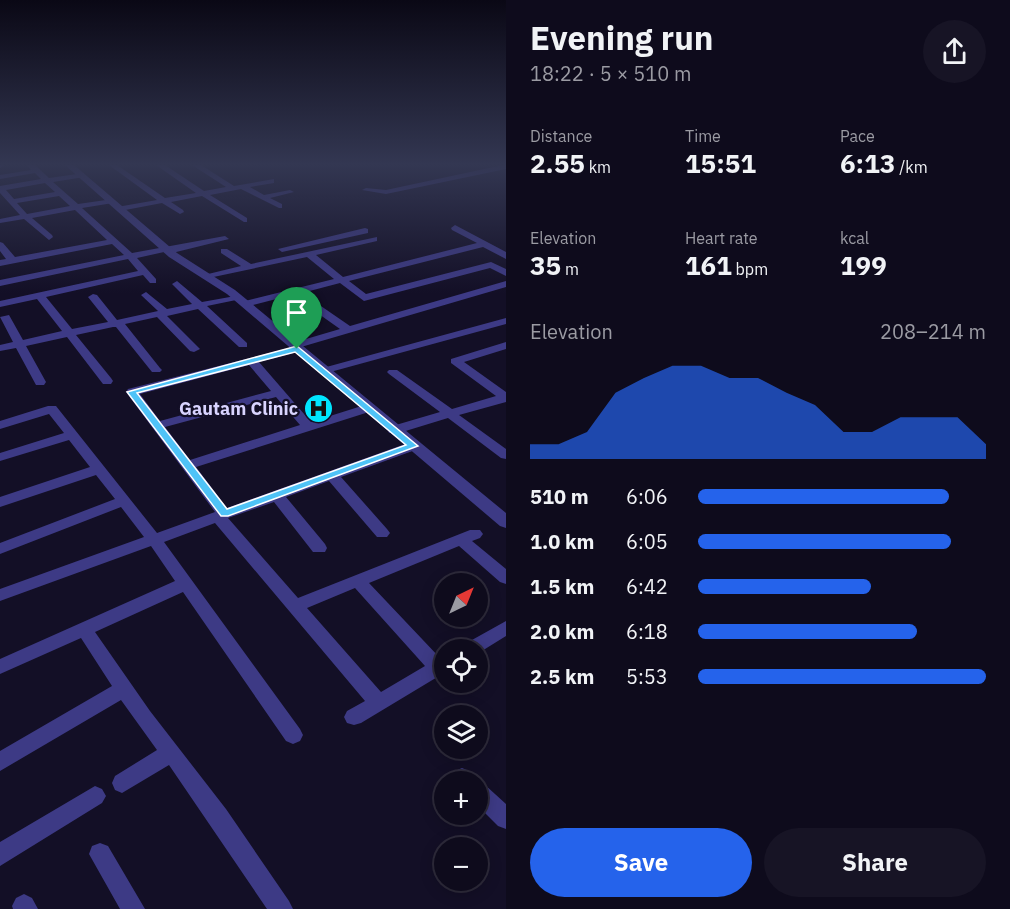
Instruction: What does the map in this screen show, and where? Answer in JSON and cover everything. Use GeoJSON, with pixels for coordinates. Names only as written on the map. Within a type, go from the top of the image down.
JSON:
{"type":"FeatureCollection","features":[{"type":"Feature","properties":{"kind":"street"},"geometry":{"type":"LineString","coordinates":[[18,207],[49,237]]}},
{"type":"Feature","properties":{"kind":"street"},"geometry":{"type":"LineString","coordinates":[[0,221],[74,207]]}},
{"type":"Feature","properties":{"kind":"street"},"geometry":{"type":"LineString","coordinates":[[76,207],[130,256],[153,281]]}},
{"type":"Feature","properties":{"kind":"street"},"geometry":{"type":"LineString","coordinates":[[120,209],[128,207]]}},
{"type":"Feature","properties":{"kind":"street"},"geometry":{"type":"LineString","coordinates":[[174,207],[180,212]]}},
{"type":"Feature","properties":{"kind":"street"},"geometry":{"type":"LineString","coordinates":[[225,207],[244,220]]}},
{"type":"Feature","properties":{"kind":"street"},"geometry":{"type":"LineString","coordinates":[[120,209],[167,250],[241,301],[506,522]]}},
{"type":"Feature","properties":{"kind":"street"},"geometry":{"type":"LineString","coordinates":[[455,228],[506,256]]}},
{"type":"Feature","properties":{"kind":"street"},"geometry":{"type":"LineString","coordinates":[[295,257],[282,249],[365,231]]}},
{"type":"Feature","properties":{"kind":"street"},"geometry":{"type":"LineString","coordinates":[[19,300],[4,282],[225,239]]}},
{"type":"Feature","properties":{"kind":"street"},"geometry":{"type":"LineString","coordinates":[[207,277],[374,239]]}},
{"type":"Feature","properties":{"kind":"street"},"geometry":{"type":"LineString","coordinates":[[0,263],[113,241]]}},
{"type":"Feature","properties":{"kind":"street"},"geometry":{"type":"LineString","coordinates":[[0,244],[12,260]]}},
{"type":"Feature","properties":{"kind":"street"},"geometry":{"type":"LineString","coordinates":[[0,348],[202,305],[294,292],[484,244]]}},
{"type":"Feature","properties":{"kind":"street"},"geometry":{"type":"LineString","coordinates":[[224,251],[250,268]]}},
{"type":"Feature","properties":{"kind":"street"},"geometry":{"type":"LineString","coordinates":[[309,254],[369,302],[506,261]]}},
{"type":"Feature","properties":{"kind":"street"},"geometry":{"type":"LineString","coordinates":[[491,265],[506,273]]}},
{"type":"Feature","properties":{"kind":"street"},"geometry":{"type":"LineString","coordinates":[[0,304],[145,272]]}},
{"type":"Feature","properties":{"kind":"street"},"geometry":{"type":"LineString","coordinates":[[177,284],[243,345]]}},
{"type":"Feature","properties":{"kind":"street"},"geometry":{"type":"LineString","coordinates":[[378,702],[295,606],[221,515],[188,465],[132,392],[252,361],[348,330],[506,284]]}},
{"type":"Feature","properties":{"kind":"street"},"geometry":{"type":"LineString","coordinates":[[294,292],[348,330]]}},
{"type":"Feature","properties":{"kind":"street"},"geometry":{"type":"LineString","coordinates":[[39,295],[107,381]]}},
{"type":"Feature","properties":{"kind":"street"},"geometry":{"type":"LineString","coordinates":[[146,295],[194,349]]}},
{"type":"Feature","properties":{"kind":"street"},"geometry":{"type":"LineString","coordinates":[[93,297],[156,370]]}},
{"type":"Feature","properties":{"kind":"street"},"geometry":{"type":"LineString","coordinates":[[6,317],[40,382]]}},
{"type":"Feature","properties":{"kind":"street"},"geometry":{"type":"LineString","coordinates":[[323,371],[506,321]]}},
{"type":"Feature","properties":{"kind":"street"},"geometry":{"type":"LineString","coordinates":[[506,345],[455,361],[506,398]]}},
{"type":"Feature","properties":{"kind":"street"},"geometry":{"type":"LineString","coordinates":[[252,361],[308,427]]}},
{"type":"Feature","properties":{"kind":"street"},"geometry":{"type":"LineString","coordinates":[[393,372],[506,455]]}},
{"type":"Feature","properties":{"kind":"street"},"geometry":{"type":"LineString","coordinates":[[156,426],[279,393]]}},
{"type":"Feature","properties":{"kind":"street"},"geometry":{"type":"LineString","coordinates":[[394,430],[506,398]]}},
{"type":"Feature","properties":{"kind":"street"},"geometry":{"type":"LineString","coordinates":[[188,465],[368,408]]}},
{"type":"Feature","properties":{"kind":"street"},"geometry":{"type":"LineString","coordinates":[[0,425],[52,409],[154,539],[293,735]]}},
{"type":"Feature","properties":{"kind":"street"},"geometry":{"type":"LineString","coordinates":[[0,457],[72,435]]}},
{"type":"Feature","properties":{"kind":"street"},"geometry":{"type":"LineString","coordinates":[[0,595],[413,446]]}},
{"type":"Feature","properties":{"kind":"street"},"geometry":{"type":"LineString","coordinates":[[0,502],[99,469]]}},
{"type":"Feature","properties":{"kind":"street"},"geometry":{"type":"LineString","coordinates":[[331,475],[382,533]]}},
{"type":"Feature","properties":{"kind":"street"},"geometry":{"type":"LineString","coordinates":[[276,495],[319,548]]}},
{"type":"Feature","properties":{"kind":"street"},"geometry":{"type":"LineString","coordinates":[[0,549],[124,501]]}},
{"type":"Feature","properties":{"kind":"street"},"geometry":{"type":"LineString","coordinates":[[295,606],[468,537],[506,578]]}},
{"type":"Feature","properties":{"kind":"street"},"geometry":{"type":"LineString","coordinates":[[358,580],[434,659]]}},
{"type":"Feature","properties":{"kind":"street"},"geometry":{"type":"LineString","coordinates":[[0,667],[185,584]]}},
{"type":"Feature","properties":{"kind":"street"},"geometry":{"type":"LineString","coordinates":[[488,639],[506,628]]}},
{"type":"Feature","properties":{"kind":"street"},"geometry":{"type":"LineString","coordinates":[[84,629],[124,689],[211,807],[281,909]]}},
{"type":"Feature","properties":{"kind":"street"},"geometry":{"type":"LineString","coordinates":[[354,717],[434,670]]}},
{"type":"Feature","properties":{"kind":"street"},"geometry":{"type":"LineString","coordinates":[[0,762],[124,689]]}},
{"type":"Feature","properties":{"kind":"street"},"geometry":{"type":"LineString","coordinates":[[122,783],[170,753]]}},
{"type":"Feature","properties":{"kind":"street"},"geometry":{"type":"LineString","coordinates":[[0,855],[95,796]]}},
{"type":"Feature","properties":{"kind":"street"},"geometry":{"type":"LineString","coordinates":[[488,801],[506,819]]}},
{"type":"Feature","properties":{"kind":"street"},"geometry":{"type":"LineString","coordinates":[[100,854],[133,909]]}},
{"type":"Feature","properties":{"kind":"building"},"geometry":{"type":"Polygon","coordinates":[[[318,401],[331,413],[318,418],[305,405],[318,401]]]}},
{"type":"Feature","properties":{"kind":"place","name":"Gautam Clinic"},"geometry":{"type":"Point","coordinates":[319,408]}},
{"type":"Feature","properties":{"kind":"route"},"geometry":{"type":"LineString","coordinates":[[297,349],[413,446],[224,514],[132,392],[297,349]]}}]}
